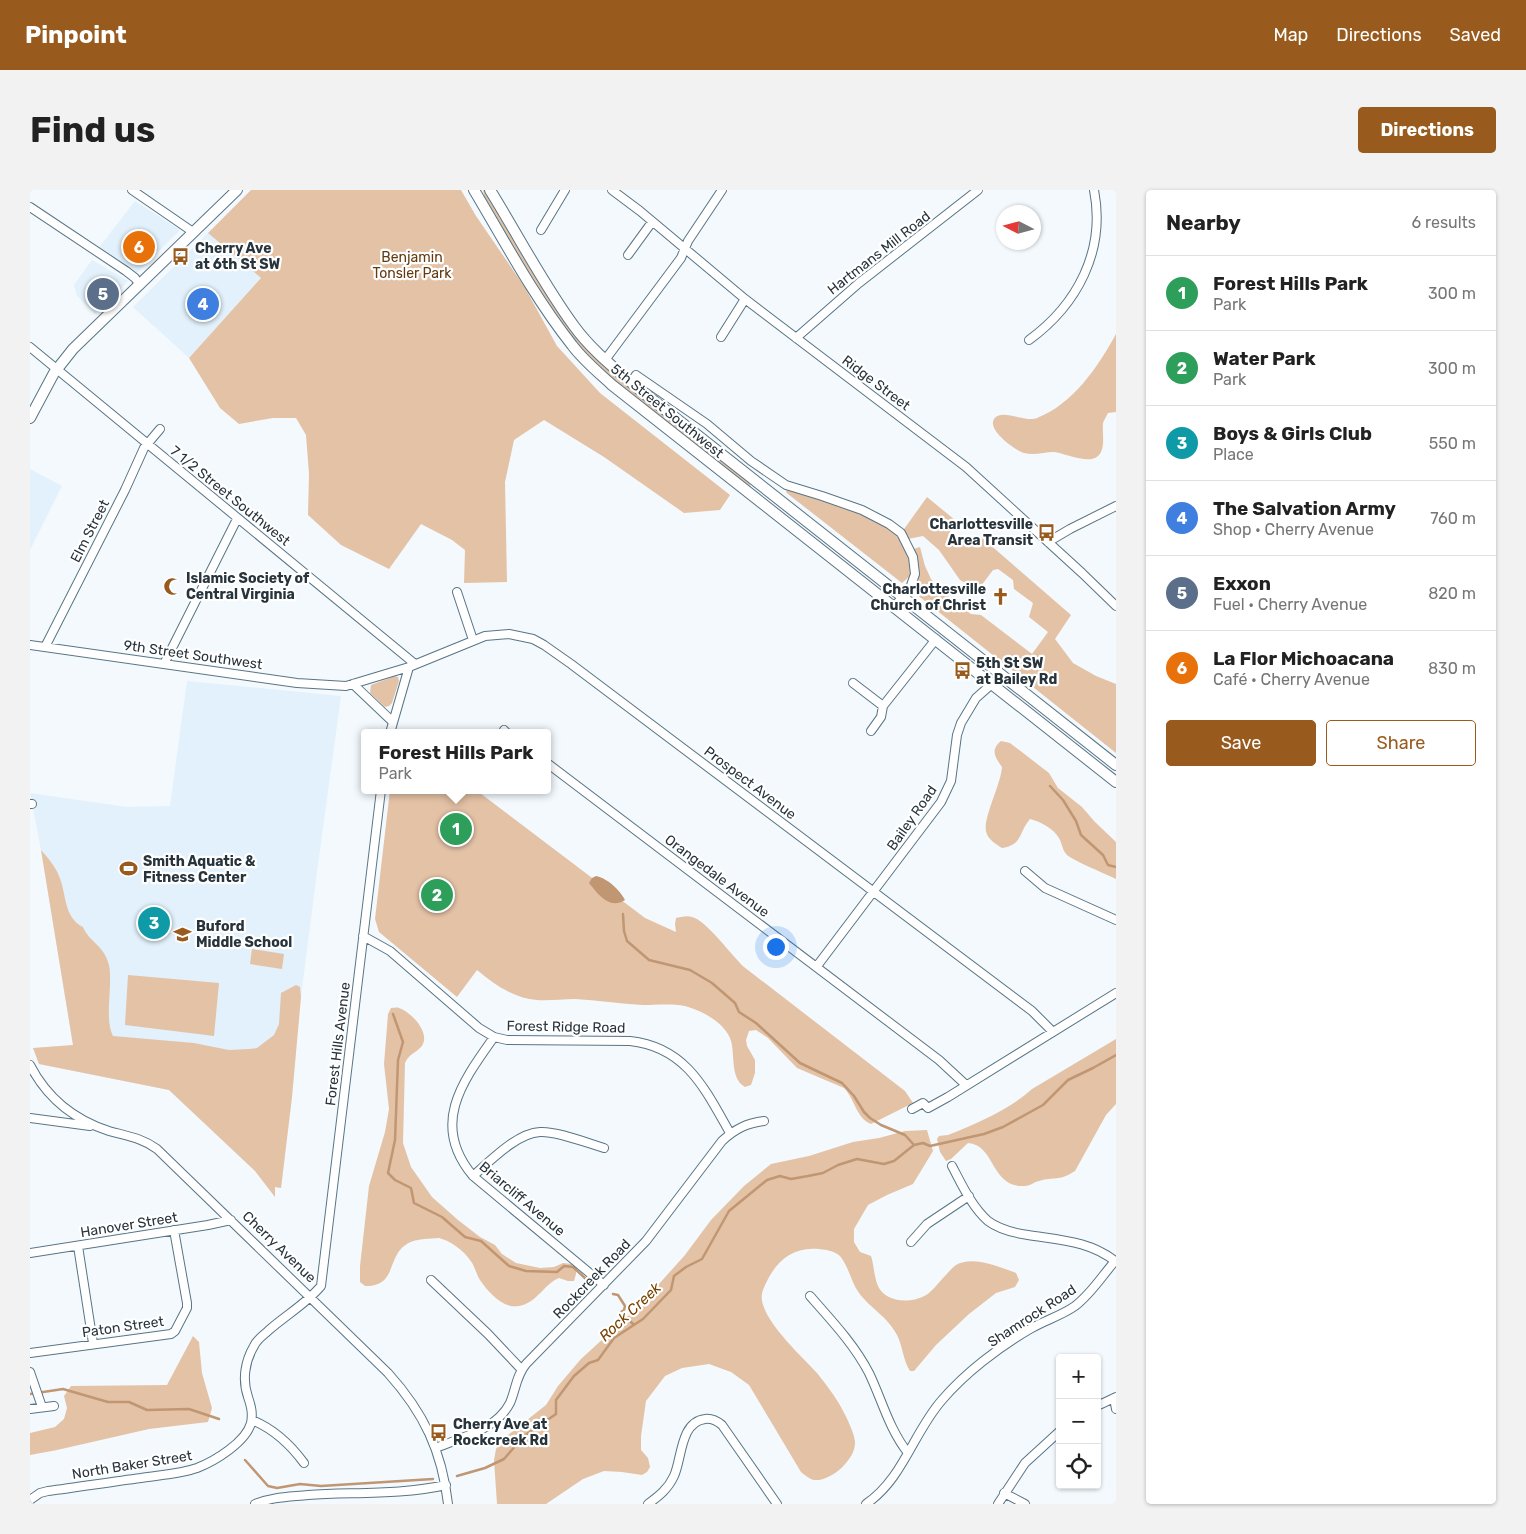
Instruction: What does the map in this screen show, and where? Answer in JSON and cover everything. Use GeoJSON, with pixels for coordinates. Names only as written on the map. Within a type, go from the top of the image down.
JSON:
{"type":"FeatureCollection","features":[{"type":"Feature","properties":{"kind":"main road"},"geometry":{"type":"LineString","coordinates":[[30,418],[56,369],[74,349],[237,190]]}},
{"type":"Feature","properties":{"kind":"main road","name":"5th Street Southwest"},"geometry":{"type":"LineString","coordinates":[[474,190],[537,296],[578,352],[612,385],[1116,782]]}},
{"type":"Feature","properties":{"kind":"main road","name":"5th Street Southwest"},"geometry":{"type":"LineString","coordinates":[[490,190],[575,327],[605,360],[685,426],[1116,765]]}},
{"type":"Feature","properties":{"kind":"street"},"geometry":{"type":"LineString","coordinates":[[132,190],[193,232]]}},
{"type":"Feature","properties":{"kind":"street"},"geometry":{"type":"LineString","coordinates":[[541,230],[565,190]]}},
{"type":"Feature","properties":{"kind":"street","name":"Ridge Street"},"geometry":{"type":"LineString","coordinates":[[612,190],[745,299],[966,467],[1116,606]]}},
{"type":"Feature","properties":{"kind":"street"},"geometry":{"type":"LineString","coordinates":[[605,360],[681,258],[688,241],[722,190]]}},
{"type":"Feature","properties":{"kind":"street","name":"Hartmans Mill Road"},"geometry":{"type":"LineString","coordinates":[[796,338],[859,283],[978,190]]}},
{"type":"Feature","properties":{"kind":"street"},"geometry":{"type":"LineString","coordinates":[[1029,340],[1046,328],[1067,305],[1088,266],[1094,238],[1096,209],[1094,190]]}},
{"type":"Feature","properties":{"kind":"street"},"geometry":{"type":"LineString","coordinates":[[30,207],[126,271],[140,285]]}},
{"type":"Feature","properties":{"kind":"street"},"geometry":{"type":"LineString","coordinates":[[628,255],[652,222]]}},
{"type":"Feature","properties":{"kind":"street"},"geometry":{"type":"LineString","coordinates":[[721,337],[745,299]]}},
{"type":"Feature","properties":{"kind":"street","name":"7 1/2 Street Southwest"},"geometry":{"type":"LineString","coordinates":[[30,347],[412,666]]}},
{"type":"Feature","properties":{"kind":"street","name":"5th Street Southwest"},"geometry":{"type":"LineString","coordinates":[[631,382],[636,375],[730,442],[751,461],[786,485],[862,510],[890,524],[901,533],[910,548],[914,564],[913,581],[894,607]]}},
{"type":"Feature","properties":{"kind":"street","name":"5th Street Southwest"},"geometry":{"type":"LineString","coordinates":[[685,426],[693,415]]}},
{"type":"Feature","properties":{"kind":"street","name":"Elm Street"},"geometry":{"type":"LineString","coordinates":[[45,647],[147,444],[160,429]]}},
{"type":"Feature","properties":{"kind":"street"},"geometry":{"type":"LineString","coordinates":[[759,501],[767,490]]}},
{"type":"Feature","properties":{"kind":"street"},"geometry":{"type":"LineString","coordinates":[[1048,542],[1070,528],[1116,506]]}},
{"type":"Feature","properties":{"kind":"street"},"geometry":{"type":"LineString","coordinates":[[164,664],[237,518]]}},
{"type":"Feature","properties":{"kind":"street"},"geometry":{"type":"LineString","coordinates":[[456,592],[473,640]]}},
{"type":"Feature","properties":{"kind":"street","name":"Prospect Avenue"},"geometry":{"type":"LineString","coordinates":[[412,666],[473,640],[497,634],[527,637],[544,644],[1032,1011],[1053,1032]]}},
{"type":"Feature","properties":{"kind":"street"},"geometry":{"type":"LineString","coordinates":[[871,731],[881,717],[883,706],[936,639]]}},
{"type":"Feature","properties":{"kind":"street","name":"9th Street Southwest"},"geometry":{"type":"LineString","coordinates":[[30,645],[296,682],[341,686],[412,666]]}},
{"type":"Feature","properties":{"kind":"street"},"geometry":{"type":"LineString","coordinates":[[391,729],[412,666]]}},
{"type":"Feature","properties":{"kind":"street","name":"Bailey Road"},"geometry":{"type":"LineString","coordinates":[[817,966],[941,802],[951,780],[955,748],[961,723],[976,698],[1002,675]]}},
{"type":"Feature","properties":{"kind":"street"},"geometry":{"type":"LineString","coordinates":[[853,683],[883,706]]}},
{"type":"Feature","properties":{"kind":"street"},"geometry":{"type":"LineString","coordinates":[[353,684],[393,722]]}},
{"type":"Feature","properties":{"kind":"street","name":"Orangedale Avenue"},"geometry":{"type":"LineString","coordinates":[[551,766],[939,1060],[966,1086]]}},
{"type":"Feature","properties":{"kind":"street","name":"Forest Hills Avenue"},"geometry":{"type":"LineString","coordinates":[[311,1297],[321,1286],[381,794]]}},
{"type":"Feature","properties":{"kind":"street"},"geometry":{"type":"LineString","coordinates":[[1025,871],[1045,888],[1116,920]]}},
{"type":"Feature","properties":{"kind":"street","name":"Forest Ridge Road"},"geometry":{"type":"LineString","coordinates":[[363,936],[390,951],[479,1028],[494,1037],[507,1040],[630,1041],[642,1042],[662,1049],[680,1060],[689,1069],[730,1133]]}},
{"type":"Feature","properties":{"kind":"street"},"geometry":{"type":"LineString","coordinates":[[912,1109],[923,1103],[928,1108],[1116,993]]}},
{"type":"Feature","properties":{"kind":"street","name":"Briarcliff Avenue"},"geometry":{"type":"LineString","coordinates":[[494,1037],[465,1082],[456,1101],[452,1116],[456,1148],[462,1161],[473,1176],[604,1285]]}},
{"type":"Feature","properties":{"kind":"street","name":"Cherry Avenue"},"geometry":{"type":"LineString","coordinates":[[30,1065],[54,1099],[75,1116],[97,1126],[138,1138],[157,1148],[399,1385],[423,1419],[436,1448],[446,1485],[448,1504]]}},
{"type":"Feature","properties":{"kind":"street"},"geometry":{"type":"LineString","coordinates":[[30,1118],[97,1126]]}},
{"type":"Feature","properties":{"kind":"street","name":"Rockcreek Road"},"geometry":{"type":"LineString","coordinates":[[436,1448],[488,1427],[496,1421],[508,1405],[522,1370],[646,1241],[722,1141],[730,1133],[748,1124],[764,1121]]}},
{"type":"Feature","properties":{"kind":"street"},"geometry":{"type":"LineString","coordinates":[[473,1176],[508,1147],[532,1133],[549,1133],[604,1148]]}},
{"type":"Feature","properties":{"kind":"street"},"geometry":{"type":"LineString","coordinates":[[952,1166],[979,1212],[995,1226],[1012,1232],[1084,1244],[1115,1261]]}},
{"type":"Feature","properties":{"kind":"street"},"geometry":{"type":"LineString","coordinates":[[911,1242],[927,1224],[969,1196]]}},
{"type":"Feature","properties":{"kind":"street","name":"Hanover Street"},"geometry":{"type":"LineString","coordinates":[[30,1254],[231,1220]]}},
{"type":"Feature","properties":{"kind":"street","name":"Paton Street"},"geometry":{"type":"LineString","coordinates":[[30,1352],[171,1334],[175,1331],[187,1308],[187,1303],[174,1230]]}},
{"type":"Feature","properties":{"kind":"street"},"geometry":{"type":"LineString","coordinates":[[78,1246],[93,1343]]}},
{"type":"Feature","properties":{"kind":"street","name":"Shamrock Road"},"geometry":{"type":"LineString","coordinates":[[866,1504],[875,1498],[889,1483],[929,1417],[952,1388],[1012,1340],[1039,1324],[1073,1308],[1088,1295],[1115,1261]]}},
{"type":"Feature","properties":{"kind":"street"},"geometry":{"type":"LineString","coordinates":[[431,1280],[488,1334],[522,1370]]}},
{"type":"Feature","properties":{"kind":"street"},"geometry":{"type":"LineString","coordinates":[[810,1296],[842,1333],[857,1354],[869,1374],[898,1441],[908,1453]]}},
{"type":"Feature","properties":{"kind":"street"},"geometry":{"type":"LineString","coordinates":[[304,1463],[286,1441],[275,1432],[252,1420],[252,1412],[245,1386],[245,1375],[248,1356],[256,1341],[311,1297]]}},
{"type":"Feature","properties":{"kind":"street"},"geometry":{"type":"LineString","coordinates":[[30,1372],[42,1407]]}},
{"type":"Feature","properties":{"kind":"street"},"geometry":{"type":"LineString","coordinates":[[1101,1404],[1115,1398],[1116,1409]]}},
{"type":"Feature","properties":{"kind":"street"},"geometry":{"type":"LineString","coordinates":[[30,1409],[54,1406]]}},
{"type":"Feature","properties":{"kind":"street"},"geometry":{"type":"LineString","coordinates":[[648,1504],[657,1498],[669,1485],[679,1462],[682,1445],[690,1429],[696,1422],[708,1418],[718,1421],[722,1425],[777,1504]]}},
{"type":"Feature","properties":{"kind":"street","name":"North Baker Street"},"geometry":{"type":"LineString","coordinates":[[30,1500],[40,1493],[48,1491],[180,1472],[195,1468],[215,1460],[229,1450],[248,1429],[252,1420]]}},
{"type":"Feature","properties":{"kind":"street"},"geometry":{"type":"LineString","coordinates":[[998,1504],[1025,1463],[1056,1435]]}},
{"type":"Feature","properties":{"kind":"street"},"geometry":{"type":"LineString","coordinates":[[255,1504],[276,1497],[338,1492],[412,1490],[446,1485]]}},
{"type":"Feature","properties":{"kind":"street"},"geometry":{"type":"LineString","coordinates":[[1004,1493],[1025,1504]]}},
{"type":"Feature","properties":{"kind":"shaded area"},"geometry":{"type":"Polygon","coordinates":[[[135,201],[180,230],[134,276],[97,250],[135,201]]]}},
{"type":"Feature","properties":{"kind":"shaded area"},"geometry":{"type":"Polygon","coordinates":[[[208,233],[261,278],[189,358],[133,307],[208,233]]]}},
{"type":"Feature","properties":{"kind":"shaded area"},"geometry":{"type":"Polygon","coordinates":[[[92,260],[128,281],[95,314],[77,296],[74,285],[92,260]]]}},
{"type":"Feature","properties":{"kind":"shaded area"},"geometry":{"type":"Polygon","coordinates":[[[30,469],[62,486],[30,550],[30,469]]]}},
{"type":"Feature","properties":{"kind":"shaded area","name":"Buford Middle School"},"geometry":{"type":"Polygon","coordinates":[[[187,681],[341,696],[300,1004],[292,1097],[281,1188],[275,1187],[275,1197],[255,1171],[169,1090],[39,1064],[33,1048],[73,1045],[30,793],[127,807],[170,806],[187,681]]]}},
{"type":"Feature","properties":{"kind":"shaded area"},"geometry":{"type":"Polygon","coordinates":[[[596,876],[613,885],[625,900],[614,903],[604,899],[589,883],[596,876]]]}},
{"type":"Feature","properties":{"kind":"green space","name":"Benjamin Tonsler Park"},"geometry":{"type":"Polygon","coordinates":[[[251,190],[461,190],[476,216],[524,286],[557,346],[600,393],[730,495],[720,510],[684,513],[604,457],[544,420],[514,440],[505,482],[507,582],[464,583],[465,550],[452,540],[421,524],[389,569],[341,545],[308,515],[309,474],[306,435],[296,418],[273,418],[239,424],[220,408],[189,358],[261,278],[208,233],[251,190]]]}},
{"type":"Feature","properties":{"kind":"green space"},"geometry":{"type":"Polygon","coordinates":[[[483,190],[562,317],[748,479],[752,491],[615,383],[597,366],[567,332],[539,290],[485,200],[483,190]]]}},
{"type":"Feature","properties":{"kind":"green space"},"geometry":{"type":"Polygon","coordinates":[[[1116,334],[1116,412],[1108,413],[1103,422],[1103,445],[1098,456],[1083,459],[1054,452],[1028,454],[1009,444],[998,434],[994,429],[993,423],[997,416],[1008,415],[1032,419],[1050,412],[1062,404],[1093,371],[1116,334]]]}},
{"type":"Feature","properties":{"kind":"green space"},"geometry":{"type":"Polygon","coordinates":[[[787,489],[842,505],[889,526],[897,532],[908,551],[912,569],[910,576],[902,583],[788,494],[786,492],[787,489]]]}},
{"type":"Feature","properties":{"kind":"green space"},"geometry":{"type":"Polygon","coordinates":[[[927,497],[955,520],[947,529],[968,546],[980,536],[1071,615],[1055,639],[1073,663],[1096,676],[1116,684],[1116,753],[916,594],[918,577],[913,549],[920,547],[931,579],[953,601],[971,614],[981,615],[1032,654],[1048,632],[1029,617],[1033,603],[1014,589],[1013,580],[998,569],[993,570],[978,590],[960,580],[939,550],[923,536],[908,539],[902,532],[927,497]]]}},
{"type":"Feature","properties":{"kind":"green space"},"geometry":{"type":"Polygon","coordinates":[[[395,676],[398,677],[399,681],[392,703],[385,707],[370,693],[371,685],[395,676]]]}},
{"type":"Feature","properties":{"kind":"green space"},"geometry":{"type":"Polygon","coordinates":[[[1001,741],[1010,743],[1049,773],[1058,788],[1082,807],[1116,842],[1116,879],[1071,858],[1064,851],[1059,838],[1053,831],[1034,820],[1030,819],[1014,844],[1002,848],[990,839],[986,831],[986,825],[1001,774],[1002,767],[995,751],[1001,741]]]}},
{"type":"Feature","properties":{"kind":"green space"},"geometry":{"type":"Polygon","coordinates":[[[390,794],[481,794],[645,918],[676,932],[676,918],[688,916],[698,920],[711,931],[744,967],[905,1091],[913,1103],[871,1124],[859,1113],[844,1088],[797,1068],[768,1038],[756,1030],[749,1031],[746,1040],[747,1046],[755,1060],[755,1073],[751,1085],[745,1087],[737,1078],[732,1044],[727,1032],[712,1018],[683,1006],[643,1005],[575,999],[528,999],[504,990],[477,970],[457,997],[379,932],[375,919],[390,794]]]}},
{"type":"Feature","properties":{"kind":"green space"},"geometry":{"type":"Polygon","coordinates":[[[41,850],[57,872],[62,883],[66,904],[72,917],[83,927],[107,958],[110,973],[109,1021],[113,1036],[194,1043],[229,1050],[257,1048],[274,1035],[279,1024],[281,993],[296,985],[300,987],[301,997],[292,1097],[281,1188],[275,1187],[275,1197],[255,1171],[169,1090],[39,1064],[33,1048],[73,1045],[41,850]]]}},
{"type":"Feature","properties":{"kind":"green space"},"geometry":{"type":"Polygon","coordinates":[[[252,949],[284,954],[282,969],[250,964],[252,949]]]}},
{"type":"Feature","properties":{"kind":"green space"},"geometry":{"type":"Polygon","coordinates":[[[128,975],[219,983],[214,1036],[125,1025],[128,975]]]}},
{"type":"Feature","properties":{"kind":"green space"},"geometry":{"type":"Polygon","coordinates":[[[391,1008],[399,1008],[409,1013],[421,1028],[424,1039],[421,1047],[405,1063],[403,1143],[411,1167],[432,1197],[480,1237],[495,1245],[502,1254],[516,1263],[540,1268],[554,1267],[563,1263],[572,1264],[576,1267],[574,1281],[559,1278],[549,1284],[531,1301],[519,1306],[507,1305],[496,1299],[487,1290],[472,1262],[464,1253],[456,1246],[439,1238],[410,1242],[396,1256],[384,1280],[377,1284],[365,1286],[360,1282],[369,1186],[385,1132],[389,1109],[384,1064],[388,1014],[391,1008]]]}},
{"type":"Feature","properties":{"kind":"green space"},"geometry":{"type":"Polygon","coordinates":[[[1116,1039],[1116,1104],[1106,1115],[1075,1171],[1060,1178],[1044,1180],[1027,1186],[1014,1185],[999,1174],[984,1151],[968,1143],[951,1159],[946,1161],[940,1152],[937,1139],[939,1136],[948,1135],[1003,1110],[1032,1089],[1116,1039]]]}},
{"type":"Feature","properties":{"kind":"green space"},"geometry":{"type":"Polygon","coordinates":[[[927,1130],[933,1151],[913,1184],[868,1205],[854,1229],[854,1242],[860,1252],[871,1256],[878,1286],[882,1292],[894,1299],[916,1299],[929,1293],[956,1265],[970,1261],[986,1263],[1016,1273],[1019,1280],[1015,1287],[996,1293],[969,1314],[936,1345],[914,1371],[910,1371],[893,1328],[859,1293],[840,1256],[828,1250],[808,1249],[791,1254],[777,1265],[763,1290],[762,1300],[765,1310],[781,1334],[827,1385],[839,1403],[852,1429],[855,1438],[854,1449],[847,1462],[841,1468],[821,1480],[810,1479],[806,1476],[801,1472],[749,1385],[731,1372],[709,1364],[682,1368],[665,1376],[646,1401],[641,1450],[648,1458],[650,1467],[647,1472],[642,1475],[604,1471],[583,1479],[546,1504],[497,1504],[494,1460],[496,1449],[503,1439],[546,1405],[558,1386],[581,1359],[641,1304],[685,1255],[711,1220],[744,1186],[771,1164],[809,1156],[853,1142],[905,1131],[927,1130]]]}},
{"type":"Feature","properties":{"kind":"green space"},"geometry":{"type":"Polygon","coordinates":[[[193,1336],[199,1342],[202,1373],[212,1408],[208,1422],[149,1429],[30,1455],[30,1433],[55,1427],[64,1419],[67,1408],[64,1396],[71,1386],[167,1385],[193,1336]]]}},
{"type":"Feature","properties":{"kind":"waterway"},"geometry":{"type":"LineString","coordinates":[[1050,786],[1063,800],[1076,821],[1081,835],[1103,855],[1108,865],[1116,867]]}},
{"type":"Feature","properties":{"kind":"waterway"},"geometry":{"type":"LineString","coordinates":[[623,914],[624,931],[627,941],[649,960],[690,970],[712,983],[735,1003],[739,1012],[756,1023],[800,1063],[842,1083],[870,1118],[905,1135],[914,1145]]}},
{"type":"Feature","properties":{"kind":"waterway"},"geometry":{"type":"LineString","coordinates":[[393,1014],[403,1042],[398,1060],[395,1140],[388,1173],[395,1180],[411,1188],[414,1203],[442,1217],[465,1237],[481,1241],[509,1266],[526,1271],[557,1272],[564,1266],[573,1267],[587,1280]]}},
{"type":"Feature","properties":{"kind":"waterway","name":"Rock Creek"},"geometry":{"type":"LineString","coordinates":[[457,1476],[485,1468],[504,1459],[524,1436],[556,1414],[556,1400],[574,1376],[589,1363],[598,1360],[614,1338],[643,1319],[671,1290],[674,1276],[702,1259],[729,1211],[767,1180],[780,1176],[791,1179],[823,1173],[838,1165],[857,1159],[884,1164],[894,1161],[914,1145],[923,1143],[930,1146],[984,1134],[1003,1127],[1043,1105],[1068,1080],[1116,1055]]}},
{"type":"Feature","properties":{"kind":"waterway"},"geometry":{"type":"LineString","coordinates":[[613,1294],[618,1295],[625,1306],[621,1312],[622,1318],[629,1320],[634,1325]]}},
{"type":"Feature","properties":{"kind":"waterway"},"geometry":{"type":"LineString","coordinates":[[30,1394],[63,1389],[108,1402],[129,1402],[147,1410],[189,1409],[219,1419]]}},
{"type":"Feature","properties":{"kind":"waterway","name":"Rock Creek"},"geometry":{"type":"LineString","coordinates":[[245,1460],[268,1486],[277,1488],[300,1484],[321,1486],[433,1479]]}},
{"type":"Feature","properties":{"kind":"place","name":"La Flor Michoacana"},"geometry":{"type":"Point","coordinates":[139,247]}},
{"type":"Feature","properties":{"kind":"place","name":"Cherry Ave at 6th St SW"},"geometry":{"type":"Point","coordinates":[181,256]}},
{"type":"Feature","properties":{"kind":"place","name":"Exxon"},"geometry":{"type":"Point","coordinates":[103,294]}},
{"type":"Feature","properties":{"kind":"place","name":"The Salvation Army"},"geometry":{"type":"Point","coordinates":[203,304]}},
{"type":"Feature","properties":{"kind":"place","name":"Charlottesville Area Transit"},"geometry":{"type":"Point","coordinates":[1047,532]}},
{"type":"Feature","properties":{"kind":"place","name":"Islamic Society of Central Virginia"},"geometry":{"type":"Point","coordinates":[172,586]}},
{"type":"Feature","properties":{"kind":"place","name":"Charlottesville Church of Christ"},"geometry":{"type":"Point","coordinates":[1000,597]}},
{"type":"Feature","properties":{"kind":"place","name":"5th St SW at Bailey Rd"},"geometry":{"type":"Point","coordinates":[962,671]}},
{"type":"Feature","properties":{"kind":"place","name":"Forest Hills Park"},"geometry":{"type":"Point","coordinates":[456,829]}},
{"type":"Feature","properties":{"kind":"place","name":"Smith Aquatic & Fitness Center"},"geometry":{"type":"Point","coordinates":[129,869]}},
{"type":"Feature","properties":{"kind":"place","name":"Water Park"},"geometry":{"type":"Point","coordinates":[437,895]}},
{"type":"Feature","properties":{"kind":"place","name":"Boys & Girls Club"},"geometry":{"type":"Point","coordinates":[154,923]}},
{"type":"Feature","properties":{"kind":"place","name":"Buford Middle School"},"geometry":{"type":"Point","coordinates":[182,934]}},
{"type":"Feature","properties":{"kind":"place","name":"Cherry Ave at Rockcreek Rd"},"geometry":{"type":"Point","coordinates":[439,1432]}}]}
